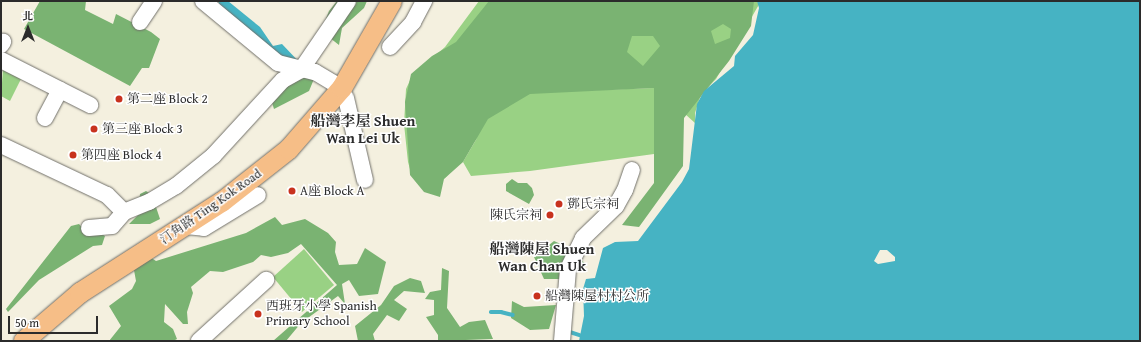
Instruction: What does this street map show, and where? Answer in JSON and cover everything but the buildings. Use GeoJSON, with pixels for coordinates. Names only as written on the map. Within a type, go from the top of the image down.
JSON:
{"type":"FeatureCollection","features":[{"type":"Feature","properties":{"kind":"main road","name":"汀角路 Ting Kok Road"},"geometry":{"type":"LineString","coordinates":[[24,341],[52,315],[107,274],[186,226],[259,175],[289,149],[344,93],[392,1]]}},
{"type":"Feature","properties":{"kind":"street"},"geometry":{"type":"LineString","coordinates":[[140,22],[154,1]]}},
{"type":"Feature","properties":{"kind":"street"},"geometry":{"type":"LineString","coordinates":[[203,1],[278,63],[301,70],[315,72],[344,93],[365,180]]}},
{"type":"Feature","properties":{"kind":"street"},"geometry":{"type":"LineString","coordinates":[[89,228],[112,226],[124,212],[149,202],[181,183],[214,156],[283,80],[301,70],[348,1]]}},
{"type":"Feature","properties":{"kind":"street"},"geometry":{"type":"LineString","coordinates":[[390,47],[413,22],[424,1]]}},
{"type":"Feature","properties":{"kind":"street"},"geometry":{"type":"LineString","coordinates":[[1,60],[90,105]]}},
{"type":"Feature","properties":{"kind":"street"},"geometry":{"type":"LineString","coordinates":[[45,118],[60,90]]}},
{"type":"Feature","properties":{"kind":"street"},"geometry":{"type":"LineString","coordinates":[[1,145],[107,195],[124,212]]}},
{"type":"Feature","properties":{"kind":"street"},"geometry":{"type":"LineString","coordinates":[[562,341],[568,269],[583,238],[616,206],[625,190],[632,170]]}},
{"type":"Feature","properties":{"kind":"street"},"geometry":{"type":"LineString","coordinates":[[186,226],[204,228],[258,195]]}},
{"type":"Feature","properties":{"kind":"street"},"geometry":{"type":"LineString","coordinates":[[199,341],[266,280]]}},
{"type":"Feature","properties":{"kind":"green space"},"geometry":{"type":"Polygon","coordinates":[[[40,1],[86,1],[85,10],[113,24],[116,14],[151,32],[160,39],[149,68],[142,68],[130,86],[24,29],[40,1]]]}},
{"type":"Feature","properties":{"kind":"green space"},"geometry":{"type":"Polygon","coordinates":[[[337,1],[367,1],[364,8],[342,28],[339,45],[321,31],[329,11],[337,1]]]}},
{"type":"Feature","properties":{"kind":"green space"},"geometry":{"type":"Polygon","coordinates":[[[479,1],[761,1],[716,79],[701,94],[695,113],[695,123],[643,76],[544,92],[654,88],[654,154],[530,171],[471,176],[463,162],[477,138],[446,177],[439,182],[412,176],[408,162],[404,124],[406,89],[412,76],[445,47],[479,1]]]}},
{"type":"Feature","properties":{"kind":"green space"},"geometry":{"type":"Polygon","coordinates":[[[489,1],[754,1],[751,26],[729,61],[684,118],[683,166],[639,227],[622,225],[654,183],[654,88],[530,94],[488,119],[463,162],[444,179],[440,197],[424,192],[410,175],[405,102],[411,74],[432,56],[456,42],[489,1]],[[723,24],[711,31],[715,44],[730,38],[731,29],[723,24]],[[632,36],[627,52],[643,66],[660,46],[653,36],[632,36]]]}},
{"type":"Feature","properties":{"kind":"green space"},"geometry":{"type":"Polygon","coordinates":[[[3,69],[21,79],[10,101],[1,96],[3,69]]]}},
{"type":"Feature","properties":{"kind":"green space"},"geometry":{"type":"Polygon","coordinates":[[[281,72],[314,79],[309,91],[274,109],[268,90],[281,72]]]}},
{"type":"Feature","properties":{"kind":"green space"},"geometry":{"type":"Polygon","coordinates":[[[512,179],[518,183],[527,183],[532,188],[534,195],[529,204],[506,191],[506,184],[512,179]]]}},
{"type":"Feature","properties":{"kind":"green space"},"geometry":{"type":"Polygon","coordinates":[[[146,191],[152,195],[160,219],[150,224],[129,224],[138,215],[140,194],[146,191]]]}},
{"type":"Feature","properties":{"kind":"green space"},"geometry":{"type":"Polygon","coordinates":[[[275,217],[282,225],[305,219],[328,233],[336,242],[335,252],[339,265],[357,264],[365,248],[386,262],[378,294],[359,296],[349,280],[342,284],[345,304],[338,296],[301,323],[286,341],[273,341],[337,285],[301,244],[288,253],[271,257],[261,255],[253,262],[223,272],[210,271],[191,287],[193,293],[187,312],[188,324],[183,324],[165,304],[164,322],[173,329],[177,339],[173,341],[109,341],[121,326],[109,306],[132,289],[136,281],[131,254],[138,249],[156,261],[246,233],[275,217]]]}},
{"type":"Feature","properties":{"kind":"green space"},"geometry":{"type":"Polygon","coordinates":[[[79,224],[90,236],[100,233],[105,236],[102,245],[93,246],[39,280],[8,312],[6,309],[71,226],[79,224]]]}},
{"type":"Feature","properties":{"kind":"green space"},"geometry":{"type":"Polygon","coordinates":[[[554,241],[565,246],[587,265],[562,279],[544,279],[534,257],[554,241]]]}},
{"type":"Feature","properties":{"kind":"green space"},"geometry":{"type":"Polygon","coordinates":[[[304,249],[334,285],[302,312],[273,277],[304,249]]]}},
{"type":"Feature","properties":{"kind":"green space"},"geometry":{"type":"Polygon","coordinates":[[[442,268],[449,271],[447,308],[460,327],[469,322],[485,320],[493,339],[438,341],[438,335],[426,317],[434,315],[434,300],[425,299],[430,292],[441,290],[442,268]]]}},
{"type":"Feature","properties":{"kind":"green space"},"geometry":{"type":"Polygon","coordinates":[[[410,278],[421,281],[425,293],[404,291],[394,300],[407,309],[399,321],[387,315],[373,334],[375,341],[358,341],[355,326],[381,305],[394,286],[410,278]]]}},
{"type":"Feature","properties":{"kind":"green space"},"geometry":{"type":"Polygon","coordinates":[[[512,301],[524,307],[556,305],[549,329],[530,330],[511,318],[512,301]]]}},
{"type":"Feature","properties":{"kind":"water"},"geometry":{"type":"Polygon","coordinates":[[[218,1],[228,1],[260,27],[273,46],[282,44],[302,65],[288,64],[221,8],[218,1]]]}},
{"type":"Feature","properties":{"kind":"water"},"geometry":{"type":"Polygon","coordinates":[[[757,1],[1140,1],[1140,341],[579,341],[584,316],[583,289],[586,279],[595,278],[603,248],[615,242],[638,241],[682,182],[689,169],[697,104],[704,91],[734,66],[735,56],[753,35],[759,8],[757,1]],[[880,250],[874,261],[878,264],[895,261],[895,257],[887,250],[880,250]]]}},
{"type":"Feature","properties":{"kind":"waterway"},"geometry":{"type":"LineString","coordinates":[[491,312],[501,312],[513,315]]}},
{"type":"Feature","properties":{"kind":"waterway"},"geometry":{"type":"LineString","coordinates":[[567,331],[579,335]]}},
{"type":"Feature","properties":{"kind":"place","name":"第二座 Block 2"},"geometry":{"type":"Point","coordinates":[119,99]}},
{"type":"Feature","properties":{"kind":"place","name":"第三座 Block 3"},"geometry":{"type":"Point","coordinates":[94,129]}},
{"type":"Feature","properties":{"kind":"place","name":"第四座 Block 4"},"geometry":{"type":"Point","coordinates":[73,155]}},
{"type":"Feature","properties":{"kind":"place","name":"A座 Block A"},"geometry":{"type":"Point","coordinates":[292,191]}},
{"type":"Feature","properties":{"kind":"place","name":"鄧氏宗祠"},"geometry":{"type":"Point","coordinates":[559,204]}},
{"type":"Feature","properties":{"kind":"place","name":"陳氏宗祠"},"geometry":{"type":"Point","coordinates":[550,215]}},
{"type":"Feature","properties":{"kind":"place","name":"船灣陳屋村村公所"},"geometry":{"type":"Point","coordinates":[537,296]}},
{"type":"Feature","properties":{"kind":"place","name":"西班牙小學 Spanish Primary School"},"geometry":{"type":"Point","coordinates":[258,314]}},
{"type":"Feature","properties":{"kind":"district","name":"船灣李屋 Shuen Wan Lei Uk"},"geometry":{"type":"Point","coordinates":[363,128]}},
{"type":"Feature","properties":{"kind":"district","name":"船灣陳屋 Shuen Wan Chan Uk"},"geometry":{"type":"Point","coordinates":[542,256]}}]}
